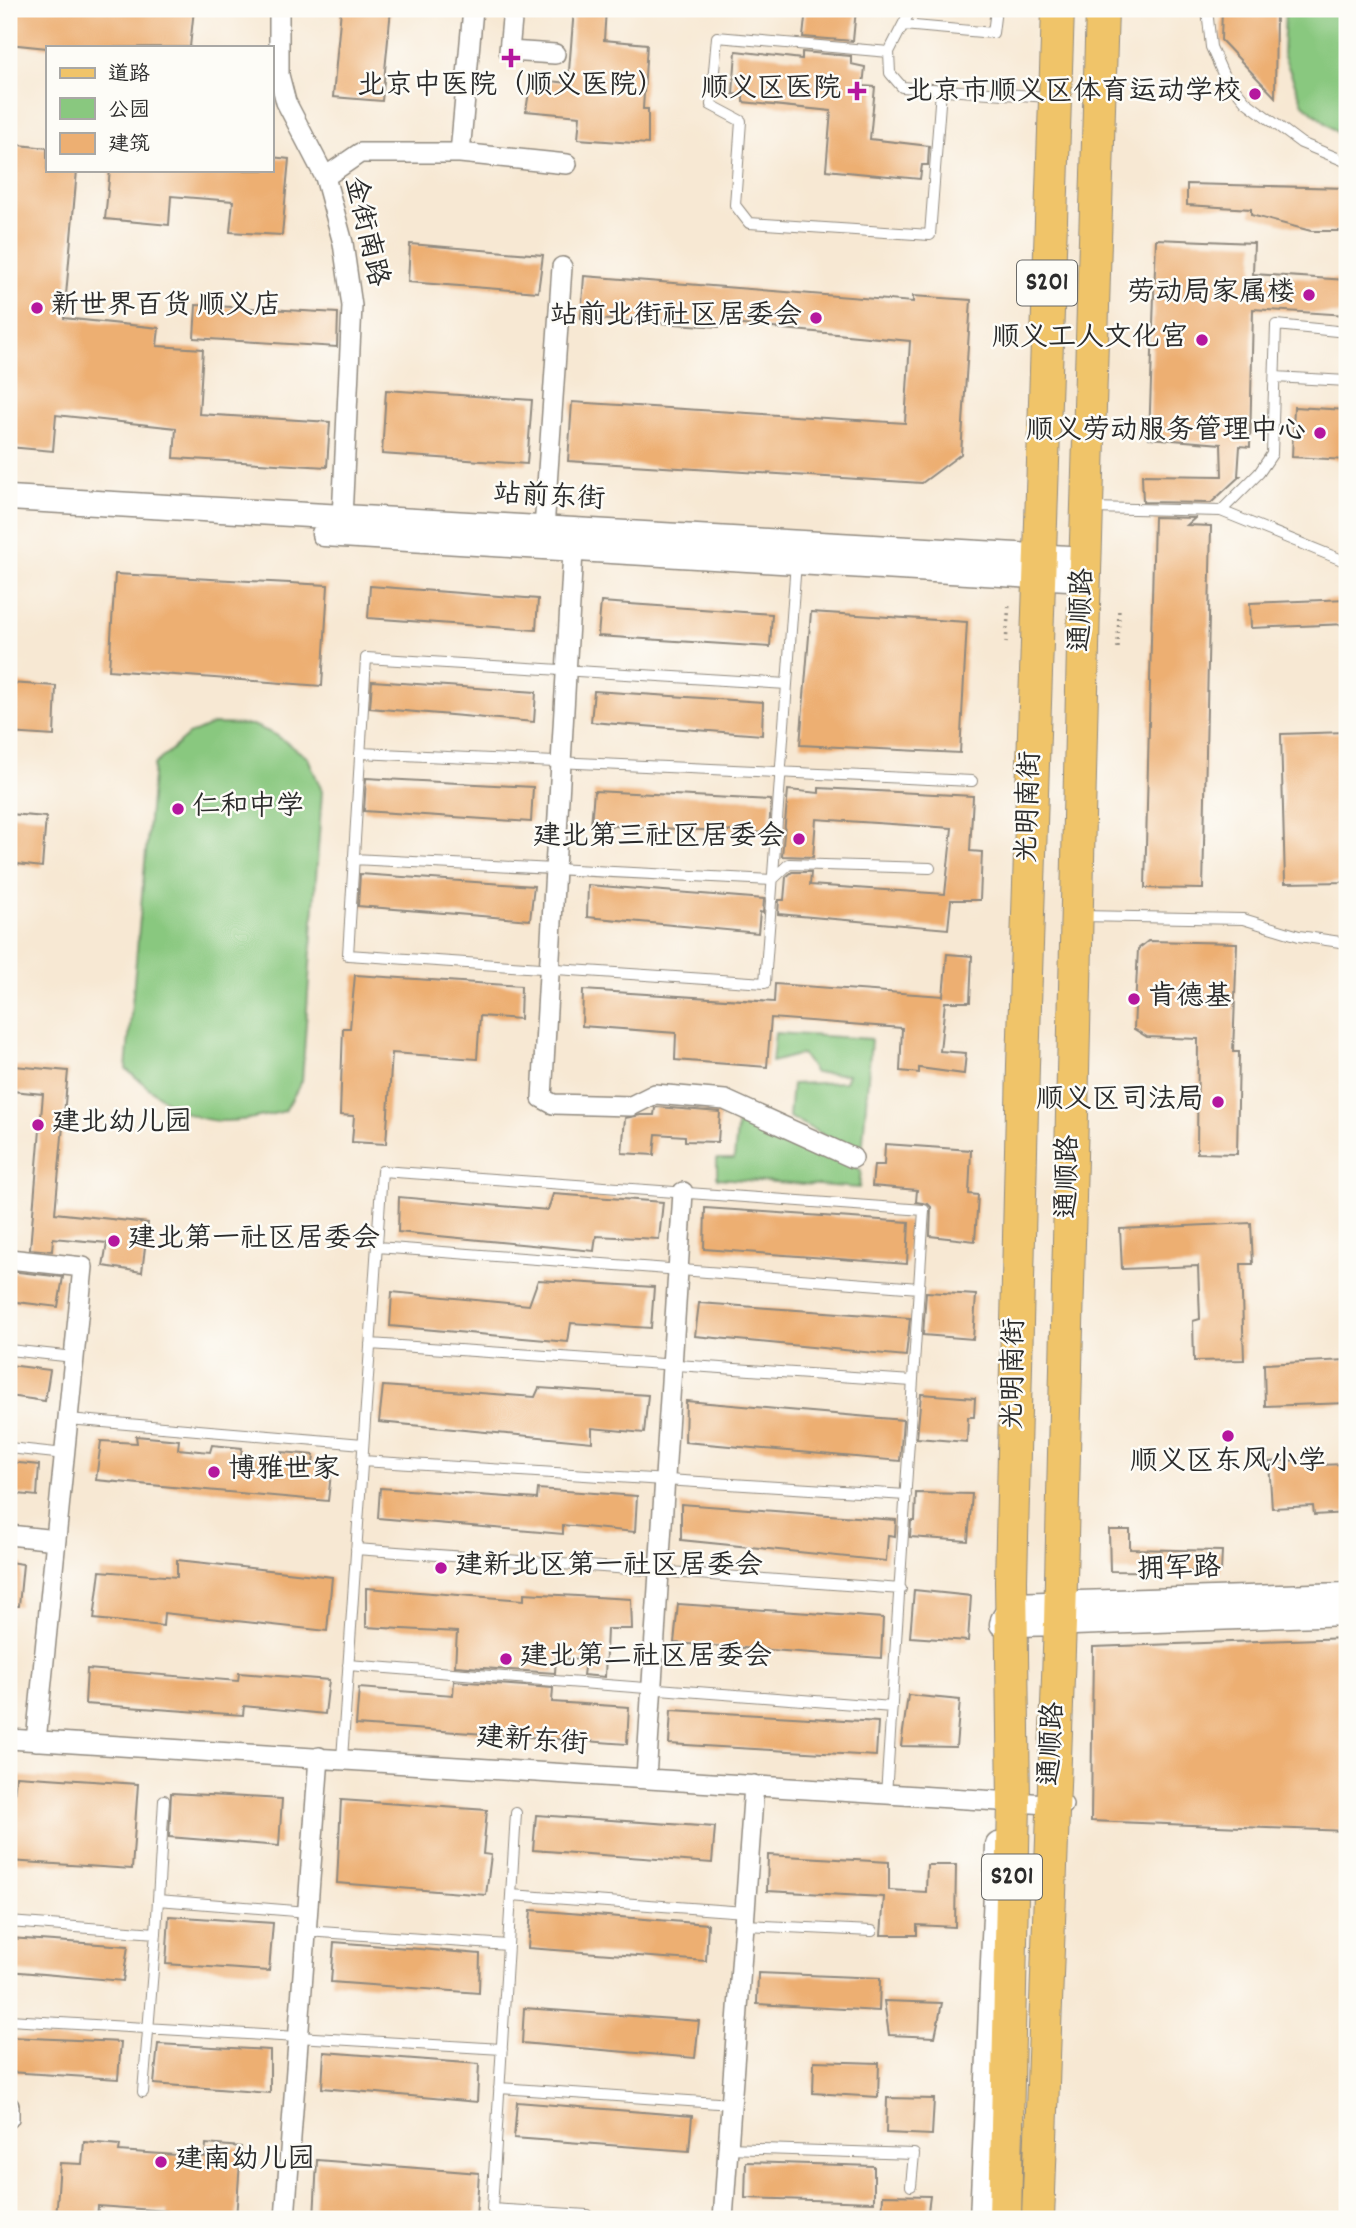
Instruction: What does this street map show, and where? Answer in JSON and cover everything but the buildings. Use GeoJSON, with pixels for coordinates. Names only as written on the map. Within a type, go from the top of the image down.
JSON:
{"type":"FeatureCollection","features":[{"type":"Feature","properties":{"kind":"main road","name":"光明南街"},"geometry":{"type":"LineString","coordinates":[[1008,1617],[1053,97],[1058,9]]}},
{"type":"Feature","properties":{"kind":"main road","name":"通顺路"},"geometry":{"type":"LineString","coordinates":[[1038,2219],[1060,1805],[1076,916],[1102,9]]}},
{"type":"Feature","properties":{"kind":"main road","name":"通顺路"},"geometry":{"type":"LineString","coordinates":[[1005,2219],[1008,1617]]}},
{"type":"Feature","properties":{"kind":"street","name":"金街南路"},"geometry":{"type":"LineString","coordinates":[[279,9],[279,75],[286,103],[325,177],[343,243],[352,306],[342,518]]}},
{"type":"Feature","properties":{"kind":"street"},"geometry":{"type":"LineString","coordinates":[[460,153],[473,9]]}},
{"type":"Feature","properties":{"kind":"street"},"geometry":{"type":"LineString","coordinates":[[513,9],[509,51],[555,54]]}},
{"type":"Feature","properties":{"kind":"street"},"geometry":{"type":"LineString","coordinates":[[325,177],[360,153],[460,153],[567,164]]}},
{"type":"Feature","properties":{"kind":"street"},"geometry":{"type":"LineString","coordinates":[[544,529],[562,267]]}},
{"type":"Feature","properties":{"kind":"street","name":"站前东街"},"geometry":{"type":"LineString","coordinates":[[9,498],[544,529],[574,540]]}},
{"type":"Feature","properties":{"kind":"street","name":"站前东街"},"geometry":{"type":"LineString","coordinates":[[9,513],[574,540],[1086,569]]}},
{"type":"Feature","properties":{"kind":"street"},"geometry":{"type":"LineString","coordinates":[[574,540],[542,1098],[553,1104],[631,1106],[655,1094],[725,1100],[853,1158]]}},
{"type":"Feature","properties":{"kind":"street"},"geometry":{"type":"LineString","coordinates":[[646,1778],[682,1192]]}},
{"type":"Feature","properties":{"kind":"street"},"geometry":{"type":"LineString","coordinates":[[9,1259],[83,1267],[36,1741]]}},
{"type":"Feature","properties":{"kind":"street"},"geometry":{"type":"LineString","coordinates":[[9,1535],[56,1540]]}},
{"type":"Feature","properties":{"kind":"street","name":"拥军路"},"geometry":{"type":"LineString","coordinates":[[1008,1617],[1065,1617],[1347,1595]]}},
{"type":"Feature","properties":{"kind":"street"},"geometry":{"type":"LineString","coordinates":[[1065,1617],[1347,1613]]}},
{"type":"Feature","properties":{"kind":"street","name":"建新东街"},"geometry":{"type":"LineString","coordinates":[[9,1739],[1060,1805]]}},
{"type":"Feature","properties":{"kind":"street"},"geometry":{"type":"LineString","coordinates":[[285,2219],[319,1757]]}},
{"type":"Feature","properties":{"kind":"street"},"geometry":{"type":"LineString","coordinates":[[723,2219],[754,1785]]}},
{"type":"Feature","properties":{"kind":"street"},"geometry":{"type":"LineString","coordinates":[[982,2219],[1007,1802]]}},
{"type":"Feature","properties":{"kind":"street"},"geometry":{"type":"LineString","coordinates":[[1054,2219],[1060,1805]]}},
{"type":"Feature","properties":{"kind":"street"},"geometry":{"type":"LineString","coordinates":[[9,2106],[9,2118]]}},
{"type":"Feature","properties":{"kind":"lane"},"geometry":{"type":"LineString","coordinates":[[911,9],[889,52],[890,73],[902,87],[1053,97]]}},
{"type":"Feature","properties":{"kind":"lane"},"geometry":{"type":"LineString","coordinates":[[902,25],[993,33],[996,9]]}},
{"type":"Feature","properties":{"kind":"lane"},"geometry":{"type":"LineString","coordinates":[[1208,9],[1211,47],[1223,74],[1247,102],[1301,143],[1347,162]]}},
{"type":"Feature","properties":{"kind":"lane"},"geometry":{"type":"LineString","coordinates":[[889,52],[717,37],[711,106],[741,121],[735,205],[749,223],[930,235],[941,90]]}},
{"type":"Feature","properties":{"kind":"lane"},"geometry":{"type":"LineString","coordinates":[[1221,510],[1259,473],[1272,453],[1276,325],[1347,332]]}},
{"type":"Feature","properties":{"kind":"lane"},"geometry":{"type":"LineString","coordinates":[[1275,377],[1347,381]]}},
{"type":"Feature","properties":{"kind":"lane"},"geometry":{"type":"LineString","coordinates":[[1087,508],[1221,510],[1347,562]]}},
{"type":"Feature","properties":{"kind":"lane"},"geometry":{"type":"LineString","coordinates":[[787,684],[366,658],[348,955],[765,983],[797,553]]}},
{"type":"Feature","properties":{"kind":"lane"},"geometry":{"type":"LineString","coordinates":[[360,753],[972,780]]}},
{"type":"Feature","properties":{"kind":"lane"},"geometry":{"type":"LineString","coordinates":[[353,859],[772,880],[789,864],[930,868]]}},
{"type":"Feature","properties":{"kind":"lane"},"geometry":{"type":"LineString","coordinates":[[1076,916],[1243,919],[1299,936],[1347,943]]}},
{"type":"Feature","properties":{"kind":"lane"},"geometry":{"type":"LineString","coordinates":[[342,1759],[382,1171],[924,1210],[886,1795]]}},
{"type":"Feature","properties":{"kind":"lane"},"geometry":{"type":"LineString","coordinates":[[377,1247],[919,1288]]}},
{"type":"Feature","properties":{"kind":"lane"},"geometry":{"type":"LineString","coordinates":[[370,1344],[912,1381]]}},
{"type":"Feature","properties":{"kind":"lane"},"geometry":{"type":"LineString","coordinates":[[9,1350],[74,1357]]}},
{"type":"Feature","properties":{"kind":"lane"},"geometry":{"type":"LineString","coordinates":[[68,1419],[363,1444]]}},
{"type":"Feature","properties":{"kind":"lane"},"geometry":{"type":"LineString","coordinates":[[9,1448],[65,1454]]}},
{"type":"Feature","properties":{"kind":"lane"},"geometry":{"type":"LineString","coordinates":[[362,1461],[906,1495]]}},
{"type":"Feature","properties":{"kind":"lane"},"geometry":{"type":"LineString","coordinates":[[356,1549],[901,1589]]}},
{"type":"Feature","properties":{"kind":"lane"},"geometry":{"type":"LineString","coordinates":[[348,1665],[892,1707]]}},
{"type":"Feature","properties":{"kind":"lane"},"geometry":{"type":"LineString","coordinates":[[144,2092],[163,1800]]}},
{"type":"Feature","properties":{"kind":"lane"},"geometry":{"type":"LineString","coordinates":[[516,1813],[492,2209],[587,2215],[586,2219]]}},
{"type":"Feature","properties":{"kind":"lane"},"geometry":{"type":"LineString","coordinates":[[511,1895],[873,1931]]}},
{"type":"Feature","properties":{"kind":"lane"},"geometry":{"type":"LineString","coordinates":[[158,1900],[508,1945]]}},
{"type":"Feature","properties":{"kind":"lane"},"geometry":{"type":"LineString","coordinates":[[9,1922],[156,1933]]}},
{"type":"Feature","properties":{"kind":"lane"},"geometry":{"type":"LineString","coordinates":[[9,2020],[502,2049]]}},
{"type":"Feature","properties":{"kind":"lane"},"geometry":{"type":"LineString","coordinates":[[499,2088],[732,2104]]}},
{"type":"Feature","properties":{"kind":"lane"},"geometry":{"type":"LineString","coordinates":[[728,2148],[914,2154],[911,2186]]}},
{"type":"Feature","properties":{"kind":"path"},"geometry":{"type":"LineString","coordinates":[[1006,643],[1009,603]]}},
{"type":"Feature","properties":{"kind":"path"},"geometry":{"type":"LineString","coordinates":[[1118,648],[1119,607]]}},
{"type":"Feature","properties":{"kind":"green space"},"geometry":{"type":"Polygon","coordinates":[[[1285,9],[1347,9],[1347,141],[1303,104],[1283,54],[1285,9]]]}},
{"type":"Feature","properties":{"kind":"green space"},"geometry":{"type":"Polygon","coordinates":[[[213,724],[253,725],[276,735],[308,758],[322,791],[302,1081],[285,1111],[235,1121],[216,1121],[182,1111],[126,1069],[154,765],[188,735],[213,724]]]}},
{"type":"Feature","properties":{"kind":"green space"},"geometry":{"type":"Polygon","coordinates":[[[775,1033],[871,1039],[862,1155],[789,1117],[792,1084],[845,1082],[848,1074],[815,1073],[802,1054],[772,1062],[775,1033]]]}},
{"type":"Feature","properties":{"kind":"green space"},"geometry":{"type":"Polygon","coordinates":[[[738,1119],[778,1129],[861,1170],[859,1188],[717,1178],[717,1159],[734,1159],[738,1119]]]}},
{"type":"Feature","properties":{"kind":"place","name":"北京中医院（顺义医院）"},"geometry":{"type":"Point","coordinates":[511,58]}},
{"type":"Feature","properties":{"kind":"place","name":"顺义区医院"},"geometry":{"type":"Point","coordinates":[857,91]}},
{"type":"Feature","properties":{"kind":"place","name":"北京市顺义区体育运动学校"},"geometry":{"type":"Point","coordinates":[1255,94]}},
{"type":"Feature","properties":{"kind":"place","name":"劳动局家属楼"},"geometry":{"type":"Point","coordinates":[1309,295]}},
{"type":"Feature","properties":{"kind":"place","name":"新世界百货 顺义店"},"geometry":{"type":"Point","coordinates":[37,308]}},
{"type":"Feature","properties":{"kind":"place","name":"站前北街社区居委会"},"geometry":{"type":"Point","coordinates":[816,318]}},
{"type":"Feature","properties":{"kind":"place","name":"顺义工人文化宫"},"geometry":{"type":"Point","coordinates":[1202,340]}},
{"type":"Feature","properties":{"kind":"place","name":"顺义劳动服务管理中心"},"geometry":{"type":"Point","coordinates":[1320,433]}},
{"type":"Feature","properties":{"kind":"place","name":"仁和中学"},"geometry":{"type":"Point","coordinates":[178,809]}},
{"type":"Feature","properties":{"kind":"place","name":"建北第三社区居委会"},"geometry":{"type":"Point","coordinates":[799,839]}},
{"type":"Feature","properties":{"kind":"place","name":"肯德基"},"geometry":{"type":"Point","coordinates":[1134,999]}},
{"type":"Feature","properties":{"kind":"place","name":"顺义区司法局"},"geometry":{"type":"Point","coordinates":[1218,1102]}},
{"type":"Feature","properties":{"kind":"place","name":"建北幼儿园"},"geometry":{"type":"Point","coordinates":[38,1125]}},
{"type":"Feature","properties":{"kind":"place","name":"建北第一社区居委会"},"geometry":{"type":"Point","coordinates":[114,1241]}},
{"type":"Feature","properties":{"kind":"place","name":"顺义区东风小学"},"geometry":{"type":"Point","coordinates":[1228,1436]}},
{"type":"Feature","properties":{"kind":"place","name":"博雅世家"},"geometry":{"type":"Point","coordinates":[214,1472]}},
{"type":"Feature","properties":{"kind":"place","name":"建新北区第一社区居委会"},"geometry":{"type":"Point","coordinates":[441,1568]}},
{"type":"Feature","properties":{"kind":"place","name":"建北第二社区居委会"},"geometry":{"type":"Point","coordinates":[506,1659]}},
{"type":"Feature","properties":{"kind":"place","name":"建南幼儿园"},"geometry":{"type":"Point","coordinates":[161,2162]}}]}
